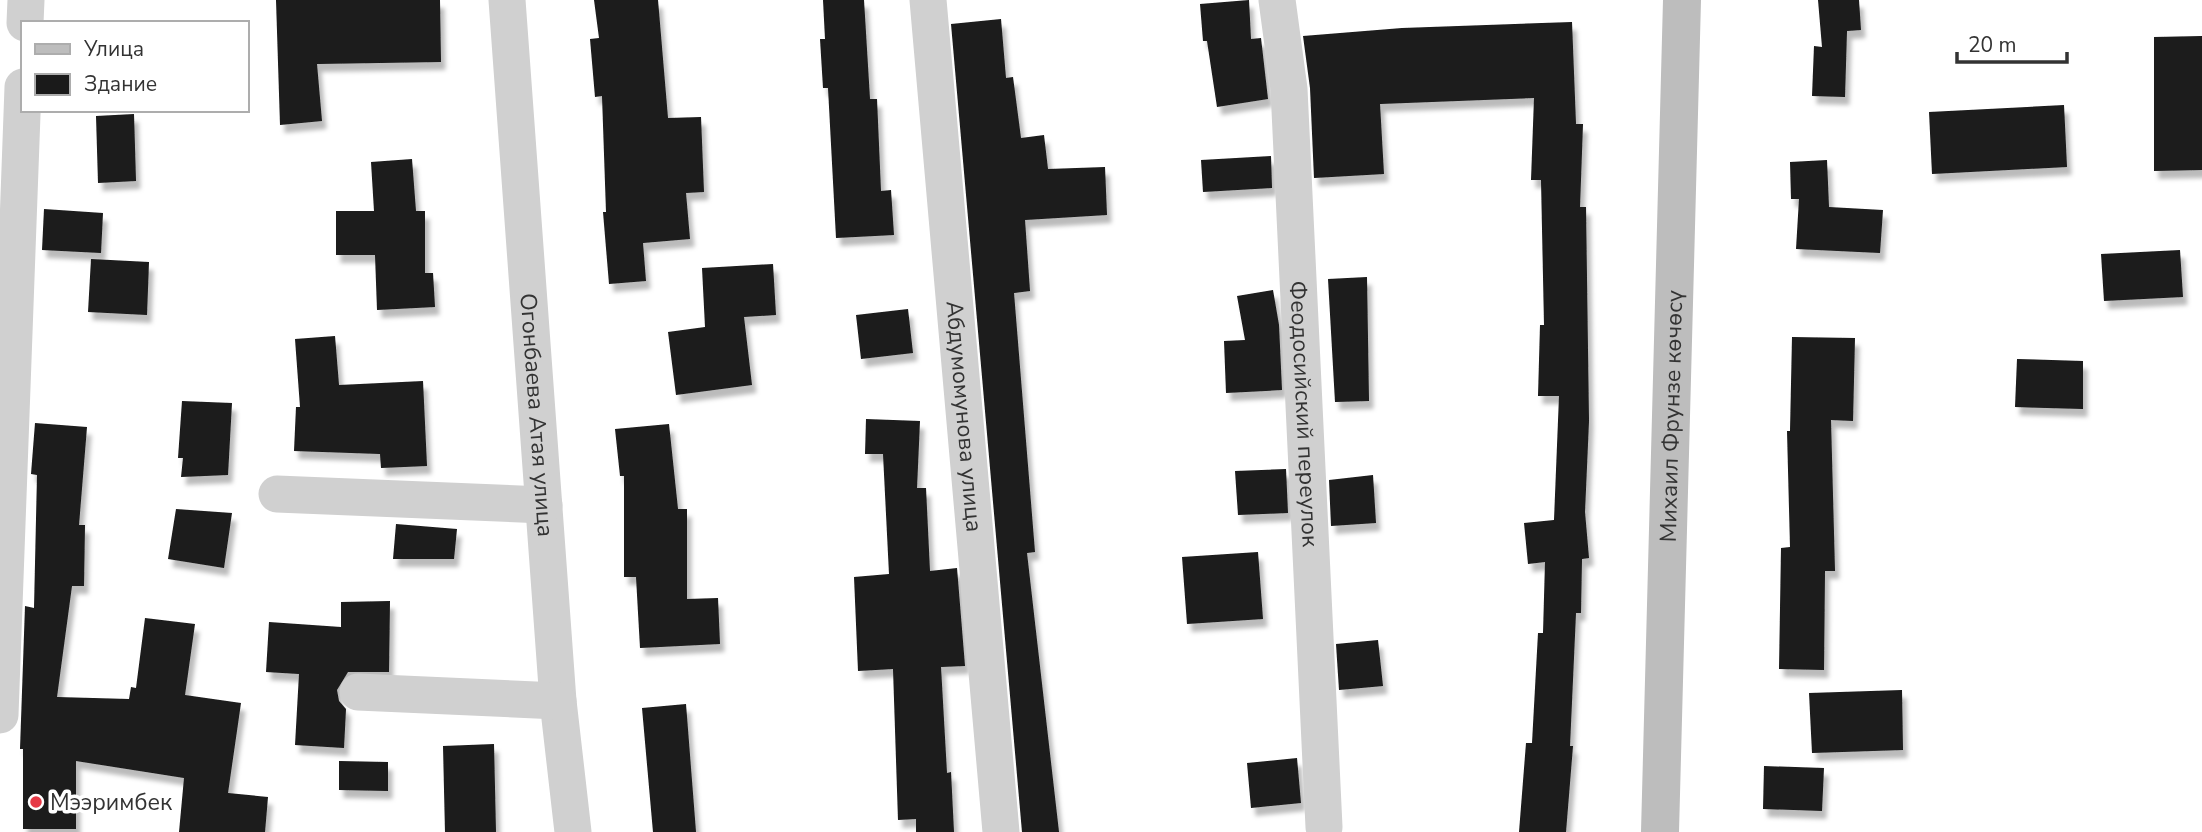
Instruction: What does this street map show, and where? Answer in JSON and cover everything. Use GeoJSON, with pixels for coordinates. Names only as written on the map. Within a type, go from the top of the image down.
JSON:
{"type":"FeatureCollection","features":[{"type":"Feature","properties":{"kind":"main road","name":"Михаил Фрунзе көчөсү"},"geometry":{"type":"LineString","coordinates":[[1660,832],[1682,0]]}},
{"type":"Feature","properties":{"kind":"street"},"geometry":{"type":"LineString","coordinates":[[25,21],[26,0]]}},
{"type":"Feature","properties":{"kind":"street","name":"Огонбаева Атая улица"},"geometry":{"type":"LineString","coordinates":[[508,0],[558,701],[573,832]]}},
{"type":"Feature","properties":{"kind":"street","name":"Абдумомунова улица"},"geometry":{"type":"LineString","coordinates":[[928,0],[1001,832]]}},
{"type":"Feature","properties":{"kind":"street","name":"Феодосийский переулок"},"geometry":{"type":"LineString","coordinates":[[1277,0],[1289,89],[1324,827]]}},
{"type":"Feature","properties":{"kind":"street"},"geometry":{"type":"LineString","coordinates":[[0,715],[22,112]]}},
{"type":"Feature","properties":{"kind":"street"},"geometry":{"type":"LineString","coordinates":[[277,494],[544,505]]}},
{"type":"Feature","properties":{"kind":"street"},"geometry":{"type":"LineString","coordinates":[[358,692],[558,701]]}},
{"type":"Feature","properties":{"kind":"building"},"geometry":{"type":"Polygon","coordinates":[[[276,0],[440,0],[441,62],[317,64],[322,121],[280,125],[276,0]]]}},
{"type":"Feature","properties":{"kind":"building"},"geometry":{"type":"Polygon","coordinates":[[[594,0],[658,0],[668,118],[701,117],[704,192],[686,193],[690,239],[643,243],[646,281],[609,284],[603,212],[606,212],[602,96],[595,97],[590,39],[599,38],[594,0]]]}},
{"type":"Feature","properties":{"kind":"building"},"geometry":{"type":"Polygon","coordinates":[[[823,0],[864,0],[870,99],[877,99],[881,191],[891,190],[894,235],[836,238],[828,88],[823,88],[820,39],[825,39],[823,0]]]}},
{"type":"Feature","properties":{"kind":"building"},"geometry":{"type":"Polygon","coordinates":[[[1249,0],[1251,39],[1261,38],[1268,99],[1217,107],[1207,41],[1203,41],[1200,4],[1249,0]]]}},
{"type":"Feature","properties":{"kind":"building"},"geometry":{"type":"Polygon","coordinates":[[[1818,0],[1859,0],[1861,30],[1847,31],[1845,97],[1812,96],[1814,46],[1822,47],[1818,0]]]}},
{"type":"Feature","properties":{"kind":"building"},"geometry":{"type":"Polygon","coordinates":[[[1001,19],[1006,78],[1013,77],[1021,138],[1044,135],[1048,169],[1105,167],[1107,215],[1025,220],[1030,291],[1014,293],[1035,552],[1027,553],[1059,832],[1022,832],[951,24],[1001,19]]]}},
{"type":"Feature","properties":{"kind":"building"},"geometry":{"type":"Polygon","coordinates":[[[1572,22],[1576,124],[1583,124],[1580,207],[1586,207],[1589,421],[1585,512],[1589,558],[1582,559],[1581,613],[1576,613],[1570,746],[1573,746],[1566,832],[1519,832],[1526,743],[1532,743],[1538,633],[1543,633],[1545,562],[1528,564],[1524,523],[1554,520],[1559,396],[1538,396],[1540,325],[1544,325],[1541,180],[1531,180],[1534,98],[1380,104],[1384,174],[1314,178],[1310,88],[1303,36],[1402,28],[1572,22]]]}},
{"type":"Feature","properties":{"kind":"building"},"geometry":{"type":"Polygon","coordinates":[[[2202,36],[2202,170],[2154,171],[2154,37],[2202,36]]]}},
{"type":"Feature","properties":{"kind":"building"},"geometry":{"type":"Polygon","coordinates":[[[2064,105],[2067,167],[1932,174],[1929,112],[2064,105]]]}},
{"type":"Feature","properties":{"kind":"building"},"geometry":{"type":"Polygon","coordinates":[[[134,114],[136,181],[98,183],[96,116],[134,114]]]}},
{"type":"Feature","properties":{"kind":"building"},"geometry":{"type":"Polygon","coordinates":[[[1271,156],[1272,188],[1203,192],[1201,160],[1271,156]]]}},
{"type":"Feature","properties":{"kind":"building"},"geometry":{"type":"Polygon","coordinates":[[[412,159],[416,211],[425,211],[425,273],[433,273],[435,307],[377,310],[375,255],[336,255],[336,211],[374,211],[371,162],[412,159]]]}},
{"type":"Feature","properties":{"kind":"building"},"geometry":{"type":"Polygon","coordinates":[[[1827,160],[1829,207],[1883,210],[1880,253],[1796,249],[1799,199],[1791,199],[1790,162],[1827,160]]]}},
{"type":"Feature","properties":{"kind":"building"},"geometry":{"type":"Polygon","coordinates":[[[44,209],[103,213],[101,253],[42,250],[44,209]]]}},
{"type":"Feature","properties":{"kind":"building"},"geometry":{"type":"Polygon","coordinates":[[[2180,250],[2183,297],[2104,301],[2101,254],[2180,250]]]}},
{"type":"Feature","properties":{"kind":"building"},"geometry":{"type":"Polygon","coordinates":[[[91,259],[149,262],[147,315],[88,312],[91,259]]]}},
{"type":"Feature","properties":{"kind":"building"},"geometry":{"type":"Polygon","coordinates":[[[773,264],[776,315],[744,317],[752,385],[676,395],[668,332],[705,327],[702,268],[773,264]]]}},
{"type":"Feature","properties":{"kind":"building"},"geometry":{"type":"Polygon","coordinates":[[[1367,277],[1369,401],[1335,402],[1328,279],[1367,277]]]}},
{"type":"Feature","properties":{"kind":"building"},"geometry":{"type":"Polygon","coordinates":[[[1273,290],[1279,325],[1282,390],[1226,393],[1224,341],[1245,340],[1237,296],[1273,290]]]}},
{"type":"Feature","properties":{"kind":"building"},"geometry":{"type":"Polygon","coordinates":[[[908,309],[913,353],[861,359],[856,315],[908,309]]]}},
{"type":"Feature","properties":{"kind":"building"},"geometry":{"type":"Polygon","coordinates":[[[335,336],[339,385],[423,381],[427,466],[381,468],[380,454],[294,451],[296,407],[300,407],[295,339],[335,336]]]}},
{"type":"Feature","properties":{"kind":"building"},"geometry":{"type":"Polygon","coordinates":[[[1792,337],[1855,338],[1853,421],[1831,420],[1835,571],[1825,571],[1824,670],[1779,669],[1781,548],[1790,547],[1787,431],[1790,431],[1792,337]]]}},
{"type":"Feature","properties":{"kind":"building"},"geometry":{"type":"Polygon","coordinates":[[[2017,359],[2083,361],[2083,409],[2015,407],[2017,359]]]}},
{"type":"Feature","properties":{"kind":"building"},"geometry":{"type":"Polygon","coordinates":[[[182,401],[232,403],[228,475],[181,477],[183,458],[178,458],[182,401]]]}},
{"type":"Feature","properties":{"kind":"building"},"geometry":{"type":"Polygon","coordinates":[[[866,419],[920,421],[917,488],[926,488],[930,571],[957,568],[965,666],[941,667],[947,773],[951,772],[954,832],[916,832],[916,819],[898,820],[893,669],[858,671],[854,577],[889,574],[883,454],[865,454],[866,419]]]}},
{"type":"Feature","properties":{"kind":"building"},"geometry":{"type":"Polygon","coordinates":[[[35,423],[87,427],[79,525],[85,525],[84,586],[72,586],[57,697],[129,699],[131,687],[136,688],[145,618],[195,624],[185,695],[241,703],[228,793],[268,797],[265,832],[179,832],[184,778],[76,761],[76,829],[23,829],[23,749],[20,749],[25,606],[34,608],[37,475],[31,474],[35,423]]]}},
{"type":"Feature","properties":{"kind":"building"},"geometry":{"type":"Polygon","coordinates":[[[669,424],[678,509],[687,509],[687,599],[718,598],[720,644],[640,648],[636,577],[624,577],[624,476],[620,476],[615,429],[669,424]]]}},
{"type":"Feature","properties":{"kind":"building"},"geometry":{"type":"Polygon","coordinates":[[[1286,469],[1288,513],[1238,515],[1235,471],[1286,469]]]}},
{"type":"Feature","properties":{"kind":"building"},"geometry":{"type":"Polygon","coordinates":[[[1373,475],[1376,523],[1331,526],[1329,480],[1373,475]]]}},
{"type":"Feature","properties":{"kind":"building"},"geometry":{"type":"Polygon","coordinates":[[[176,509],[232,513],[224,568],[168,559],[176,509]]]}},
{"type":"Feature","properties":{"kind":"building"},"geometry":{"type":"Polygon","coordinates":[[[396,524],[457,529],[454,559],[393,559],[396,524]]]}},
{"type":"Feature","properties":{"kind":"building"},"geometry":{"type":"Polygon","coordinates":[[[1258,552],[1263,619],[1187,624],[1182,557],[1258,552]]]}},
{"type":"Feature","properties":{"kind":"building"},"geometry":{"type":"Polygon","coordinates":[[[390,601],[389,672],[348,672],[337,690],[339,701],[346,709],[344,748],[295,745],[299,674],[266,672],[269,622],[341,627],[341,602],[390,601]]]}},
{"type":"Feature","properties":{"kind":"building"},"geometry":{"type":"Polygon","coordinates":[[[1378,640],[1383,686],[1339,690],[1336,644],[1378,640]]]}},
{"type":"Feature","properties":{"kind":"building"},"geometry":{"type":"Polygon","coordinates":[[[1902,690],[1903,750],[1812,753],[1809,693],[1902,690]]]}},
{"type":"Feature","properties":{"kind":"building"},"geometry":{"type":"Polygon","coordinates":[[[686,704],[696,832],[653,832],[642,708],[686,704]]]}},
{"type":"Feature","properties":{"kind":"building"},"geometry":{"type":"Polygon","coordinates":[[[494,744],[496,832],[445,832],[443,746],[494,744]]]}},
{"type":"Feature","properties":{"kind":"building"},"geometry":{"type":"Polygon","coordinates":[[[1297,758],[1301,803],[1251,808],[1247,763],[1297,758]]]}},
{"type":"Feature","properties":{"kind":"building"},"geometry":{"type":"Polygon","coordinates":[[[339,761],[388,762],[388,791],[339,790],[339,761]]]}},
{"type":"Feature","properties":{"kind":"building"},"geometry":{"type":"Polygon","coordinates":[[[1764,766],[1824,768],[1822,811],[1763,809],[1764,766]]]}},
{"type":"Feature","properties":{"kind":"place","name":"Мээримбек"},"geometry":{"type":"Point","coordinates":[36,802]}}]}
